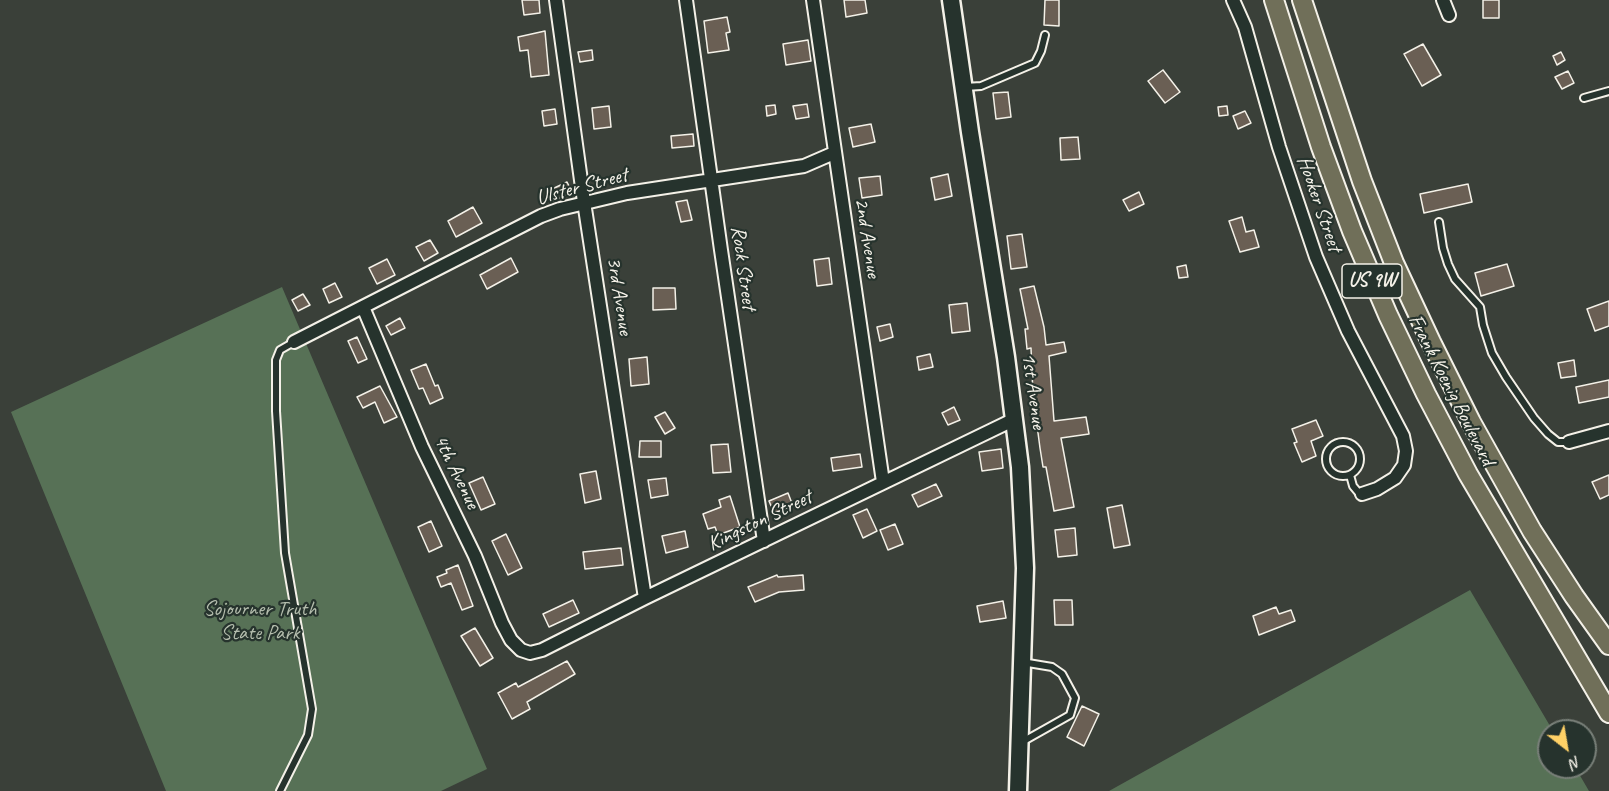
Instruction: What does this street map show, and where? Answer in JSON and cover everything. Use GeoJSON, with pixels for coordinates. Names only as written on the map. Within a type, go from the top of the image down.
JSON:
{"type":"FeatureCollection","features":[{"type":"Feature","properties":{"kind":"main road","name":"Frank Koenig Boulevard"},"geometry":{"type":"LineString","coordinates":[[1274,0],[1292,62],[1333,180],[1369,273],[1397,334],[1490,512],[1608,710]]}},
{"type":"Feature","properties":{"kind":"main road","name":"Frank Koenig Boulevard"},"geometry":{"type":"LineString","coordinates":[[1302,0],[1362,181],[1394,263],[1422,323],[1471,422],[1532,531],[1568,588],[1609,645]]}},
{"type":"Feature","properties":{"kind":"street","name":"3rd Avenue"},"geometry":{"type":"LineString","coordinates":[[556,0],[584,202],[645,597]]}},
{"type":"Feature","properties":{"kind":"street","name":"Rock Street"},"geometry":{"type":"LineString","coordinates":[[687,0],[764,541]]}},
{"type":"Feature","properties":{"kind":"street","name":"2nd Avenue"},"geometry":{"type":"LineString","coordinates":[[813,0],[883,482]]}},
{"type":"Feature","properties":{"kind":"street","name":"1st Avenue"},"geometry":{"type":"LineString","coordinates":[[951,0],[1015,420],[1020,467],[1025,568],[1018,791]]}},
{"type":"Feature","properties":{"kind":"street","name":"Hooker Street"},"geometry":{"type":"LineString","coordinates":[[1233,0],[1245,27],[1279,147],[1316,257],[1348,331],[1403,436],[1406,451],[1404,465],[1395,478],[1377,489],[1362,494]]}},
{"type":"Feature","properties":{"kind":"street"},"geometry":{"type":"LineString","coordinates":[[1443,0],[1449,15]]}},
{"type":"Feature","properties":{"kind":"street","name":"Ulster Street"},"geometry":{"type":"LineString","coordinates":[[294,342],[541,216],[584,202],[804,166],[834,153]]}},
{"type":"Feature","properties":{"kind":"street","name":"4th Avenue"},"geometry":{"type":"LineString","coordinates":[[363,307],[422,447],[475,556],[502,623],[511,640],[521,650]]}},
{"type":"Feature","properties":{"kind":"street","name":"Kingston Street"},"geometry":{"type":"LineString","coordinates":[[521,650],[530,652],[542,650],[645,597],[1015,420]]}},
{"type":"Feature","properties":{"kind":"street"},"geometry":{"type":"LineString","coordinates":[[1569,442],[1609,431]]}},
{"type":"Feature","properties":{"kind":"lane"},"geometry":{"type":"LineString","coordinates":[[963,87],[981,86],[1035,63],[1045,35]]}},
{"type":"Feature","properties":{"kind":"lane"},"geometry":{"type":"LineString","coordinates":[[1584,98],[1609,91]]}},
{"type":"Feature","properties":{"kind":"lane"},"geometry":{"type":"LineString","coordinates":[[1439,222],[1448,264],[1455,279],[1480,307],[1483,326],[1492,353],[1506,377],[1548,434],[1558,442],[1569,442]]}},
{"type":"Feature","properties":{"kind":"lane"},"geometry":{"type":"LineString","coordinates":[[280,791],[308,735],[312,709],[285,553],[276,411],[276,360],[280,350],[294,342]]}},
{"type":"Feature","properties":{"kind":"lane"},"geometry":{"type":"LineString","coordinates":[[1348,442],[1360,453],[1358,468],[1350,475],[1345,477],[1334,474],[1327,466],[1329,450],[1337,443],[1348,442]]}},
{"type":"Feature","properties":{"kind":"lane"},"geometry":{"type":"LineString","coordinates":[[1350,475],[1353,486],[1362,494]]}},
{"type":"Feature","properties":{"kind":"lane"},"geometry":{"type":"LineString","coordinates":[[1019,744],[1070,715],[1075,698],[1062,674],[1052,667],[1022,662]]}},
{"type":"Feature","properties":{"kind":"green space","name":"Sojourner Truth State Park"},"geometry":{"type":"Polygon","coordinates":[[[282,287],[487,769],[441,791],[166,791],[11,412],[282,287]]]}},
{"type":"Feature","properties":{"kind":"green space"},"geometry":{"type":"Polygon","coordinates":[[[1470,590],[1546,719],[1537,719],[1537,779],[1582,779],[1589,791],[1109,791],[1470,590]]]}},
{"type":"Feature","properties":{"kind":"building"},"geometry":{"type":"Polygon","coordinates":[[[522,0],[539,0],[540,13],[524,15],[522,0]]]}},
{"type":"Feature","properties":{"kind":"building"},"geometry":{"type":"Polygon","coordinates":[[[844,0],[865,0],[867,13],[846,17],[844,0]]]}},
{"type":"Feature","properties":{"kind":"building"},"geometry":{"type":"Polygon","coordinates":[[[1045,0],[1059,0],[1059,26],[1044,25],[1045,0]]]}},
{"type":"Feature","properties":{"kind":"building"},"geometry":{"type":"Polygon","coordinates":[[[1483,0],[1499,0],[1499,18],[1483,18],[1483,0]]]}},
{"type":"Feature","properties":{"kind":"building"},"geometry":{"type":"Polygon","coordinates":[[[727,17],[730,32],[726,33],[729,50],[708,53],[704,21],[727,17]]]}},
{"type":"Feature","properties":{"kind":"building"},"geometry":{"type":"Polygon","coordinates":[[[545,31],[549,75],[531,77],[528,50],[520,51],[518,37],[545,31]]]}},
{"type":"Feature","properties":{"kind":"building"},"geometry":{"type":"Polygon","coordinates":[[[808,40],[811,61],[786,65],[783,44],[808,40]]]}},
{"type":"Feature","properties":{"kind":"building"},"geometry":{"type":"Polygon","coordinates":[[[1423,44],[1441,75],[1422,86],[1404,54],[1423,44]]]}},
{"type":"Feature","properties":{"kind":"building"},"geometry":{"type":"Polygon","coordinates":[[[592,50],[593,60],[580,62],[578,52],[592,50]]]}},
{"type":"Feature","properties":{"kind":"building"},"geometry":{"type":"Polygon","coordinates":[[[1561,52],[1565,60],[1557,65],[1553,56],[1561,52]]]}},
{"type":"Feature","properties":{"kind":"building"},"geometry":{"type":"Polygon","coordinates":[[[1163,70],[1180,92],[1165,103],[1148,81],[1163,70]]]}},
{"type":"Feature","properties":{"kind":"building"},"geometry":{"type":"Polygon","coordinates":[[[1568,71],[1574,83],[1562,89],[1555,77],[1568,71]]]}},
{"type":"Feature","properties":{"kind":"building"},"geometry":{"type":"Polygon","coordinates":[[[1008,92],[1011,117],[996,119],[993,93],[1008,92]]]}},
{"type":"Feature","properties":{"kind":"building"},"geometry":{"type":"Polygon","coordinates":[[[807,104],[809,117],[796,119],[793,106],[807,104]]]}},
{"type":"Feature","properties":{"kind":"building"},"geometry":{"type":"Polygon","coordinates":[[[775,105],[776,114],[767,116],[766,106],[775,105]]]}},
{"type":"Feature","properties":{"kind":"building"},"geometry":{"type":"Polygon","coordinates":[[[609,106],[611,127],[594,129],[592,108],[609,106]]]}},
{"type":"Feature","properties":{"kind":"building"},"geometry":{"type":"Polygon","coordinates":[[[1227,106],[1228,115],[1219,116],[1218,107],[1227,106]]]}},
{"type":"Feature","properties":{"kind":"building"},"geometry":{"type":"Polygon","coordinates":[[[555,109],[557,124],[544,126],[542,111],[555,109]]]}},
{"type":"Feature","properties":{"kind":"building"},"geometry":{"type":"Polygon","coordinates":[[[1245,111],[1251,123],[1238,129],[1233,116],[1245,111]]]}},
{"type":"Feature","properties":{"kind":"building"},"geometry":{"type":"Polygon","coordinates":[[[871,124],[875,142],[853,147],[849,128],[871,124]]]}},
{"type":"Feature","properties":{"kind":"building"},"geometry":{"type":"Polygon","coordinates":[[[693,134],[694,146],[672,148],[671,136],[693,134]]]}},
{"type":"Feature","properties":{"kind":"building"},"geometry":{"type":"Polygon","coordinates":[[[1078,137],[1080,159],[1061,160],[1060,138],[1078,137]]]}},
{"type":"Feature","properties":{"kind":"building"},"geometry":{"type":"Polygon","coordinates":[[[948,174],[952,196],[935,200],[931,178],[948,174]]]}},
{"type":"Feature","properties":{"kind":"building"},"geometry":{"type":"Polygon","coordinates":[[[880,176],[882,195],[862,198],[859,178],[880,176]]]}},
{"type":"Feature","properties":{"kind":"building"},"geometry":{"type":"Polygon","coordinates":[[[567,182],[572,192],[553,201],[548,191],[567,182]]]}},
{"type":"Feature","properties":{"kind":"building"},"geometry":{"type":"Polygon","coordinates":[[[1468,184],[1472,202],[1424,213],[1420,194],[1468,184]]]}},
{"type":"Feature","properties":{"kind":"building"},"geometry":{"type":"Polygon","coordinates":[[[1139,192],[1144,204],[1129,211],[1123,200],[1139,192]]]}},
{"type":"Feature","properties":{"kind":"building"},"geometry":{"type":"Polygon","coordinates":[[[687,200],[692,220],[681,222],[676,202],[687,200]]]}},
{"type":"Feature","properties":{"kind":"building"},"geometry":{"type":"Polygon","coordinates":[[[473,207],[482,223],[456,237],[448,221],[473,207]]]}},
{"type":"Feature","properties":{"kind":"building"},"geometry":{"type":"Polygon","coordinates":[[[1242,217],[1246,232],[1254,230],[1259,247],[1240,252],[1229,221],[1242,217]]]}},
{"type":"Feature","properties":{"kind":"building"},"geometry":{"type":"Polygon","coordinates":[[[1022,234],[1027,267],[1011,269],[1007,236],[1022,234]]]}},
{"type":"Feature","properties":{"kind":"building"},"geometry":{"type":"Polygon","coordinates":[[[430,240],[438,253],[424,261],[416,247],[430,240]]]}},
{"type":"Feature","properties":{"kind":"building"},"geometry":{"type":"Polygon","coordinates":[[[511,258],[518,272],[487,289],[480,275],[511,258]]]}},
{"type":"Feature","properties":{"kind":"building"},"geometry":{"type":"Polygon","coordinates":[[[829,258],[832,284],[817,286],[814,260],[829,258]]]}},
{"type":"Feature","properties":{"kind":"building"},"geometry":{"type":"Polygon","coordinates":[[[387,259],[395,275],[377,284],[369,268],[387,259]]]}},
{"type":"Feature","properties":{"kind":"building"},"geometry":{"type":"Polygon","coordinates":[[[1507,264],[1514,286],[1481,296],[1475,273],[1507,264]]]}},
{"type":"Feature","properties":{"kind":"building"},"geometry":{"type":"Polygon","coordinates":[[[1186,265],[1188,277],[1179,278],[1177,267],[1186,265]]]}},
{"type":"Feature","properties":{"kind":"building"},"geometry":{"type":"Polygon","coordinates":[[[335,283],[342,297],[329,303],[323,289],[335,283]]]}},
{"type":"Feature","properties":{"kind":"building"},"geometry":{"type":"Polygon","coordinates":[[[1034,286],[1046,345],[1064,342],[1066,352],[1049,356],[1054,421],[1086,417],[1089,434],[1061,438],[1074,507],[1054,511],[1040,448],[1033,395],[1031,348],[1027,349],[1025,329],[1028,329],[1020,289],[1034,286]]]}},
{"type":"Feature","properties":{"kind":"building"},"geometry":{"type":"Polygon","coordinates":[[[653,288],[675,288],[676,309],[653,310],[653,288]]]}},
{"type":"Feature","properties":{"kind":"building"},"geometry":{"type":"Polygon","coordinates":[[[303,294],[310,305],[298,311],[292,300],[303,294]]]}},
{"type":"Feature","properties":{"kind":"building"},"geometry":{"type":"Polygon","coordinates":[[[1609,301],[1609,326],[1595,331],[1587,309],[1609,301]]]}},
{"type":"Feature","properties":{"kind":"building"},"geometry":{"type":"Polygon","coordinates":[[[967,303],[970,331],[952,333],[949,305],[967,303]]]}},
{"type":"Feature","properties":{"kind":"building"},"geometry":{"type":"Polygon","coordinates":[[[400,318],[405,328],[391,335],[386,326],[400,318]]]}},
{"type":"Feature","properties":{"kind":"building"},"geometry":{"type":"Polygon","coordinates":[[[890,324],[893,337],[880,341],[877,327],[890,324]]]}},
{"type":"Feature","properties":{"kind":"building"},"geometry":{"type":"Polygon","coordinates":[[[357,337],[367,359],[358,363],[348,341],[357,337]]]}},
{"type":"Feature","properties":{"kind":"building"},"geometry":{"type":"Polygon","coordinates":[[[930,354],[933,367],[919,370],[917,357],[930,354]]]}},
{"type":"Feature","properties":{"kind":"building"},"geometry":{"type":"Polygon","coordinates":[[[647,357],[649,384],[631,386],[629,359],[647,357]]]}},
{"type":"Feature","properties":{"kind":"building"},"geometry":{"type":"Polygon","coordinates":[[[1574,360],[1576,376],[1561,378],[1558,363],[1574,360]]]}},
{"type":"Feature","properties":{"kind":"building"},"geometry":{"type":"Polygon","coordinates":[[[426,364],[443,398],[430,404],[423,388],[419,389],[411,370],[426,364]]]}},
{"type":"Feature","properties":{"kind":"building"},"geometry":{"type":"Polygon","coordinates":[[[1609,380],[1609,397],[1579,403],[1576,387],[1609,380]]]}},
{"type":"Feature","properties":{"kind":"building"},"geometry":{"type":"Polygon","coordinates":[[[380,386],[397,417],[384,423],[375,402],[363,408],[357,397],[380,386]]]}},
{"type":"Feature","properties":{"kind":"building"},"geometry":{"type":"Polygon","coordinates":[[[954,407],[960,420],[948,425],[942,413],[954,407]]]}},
{"type":"Feature","properties":{"kind":"building"},"geometry":{"type":"Polygon","coordinates":[[[665,412],[675,428],[665,434],[655,417],[665,412]]]}},
{"type":"Feature","properties":{"kind":"building"},"geometry":{"type":"Polygon","coordinates":[[[1316,420],[1323,436],[1311,441],[1316,456],[1302,462],[1294,443],[1297,442],[1292,429],[1316,420]]]}},
{"type":"Feature","properties":{"kind":"building"},"geometry":{"type":"Polygon","coordinates":[[[640,441],[661,441],[661,457],[639,457],[640,441]]]}},
{"type":"Feature","properties":{"kind":"building"},"geometry":{"type":"Polygon","coordinates":[[[728,444],[731,472],[713,473],[711,445],[728,444]]]}},
{"type":"Feature","properties":{"kind":"building"},"geometry":{"type":"Polygon","coordinates":[[[1001,449],[1003,468],[982,471],[979,452],[1001,449]]]}},
{"type":"Feature","properties":{"kind":"building"},"geometry":{"type":"Polygon","coordinates":[[[860,454],[862,467],[833,471],[831,458],[860,454]]]}},
{"type":"Feature","properties":{"kind":"building"},"geometry":{"type":"Polygon","coordinates":[[[596,471],[601,499],[585,503],[580,474],[596,471]]]}},
{"type":"Feature","properties":{"kind":"building"},"geometry":{"type":"Polygon","coordinates":[[[1609,475],[1609,495],[1600,499],[1592,482],[1609,475]]]}},
{"type":"Feature","properties":{"kind":"building"},"geometry":{"type":"Polygon","coordinates":[[[483,477],[495,504],[481,510],[469,483],[483,477]]]}},
{"type":"Feature","properties":{"kind":"building"},"geometry":{"type":"Polygon","coordinates":[[[666,478],[668,495],[651,498],[648,480],[666,478]]]}},
{"type":"Feature","properties":{"kind":"building"},"geometry":{"type":"Polygon","coordinates":[[[936,484],[942,496],[918,507],[912,495],[936,484]]]}},
{"type":"Feature","properties":{"kind":"building"},"geometry":{"type":"Polygon","coordinates":[[[788,493],[793,506],[774,513],[769,501],[788,493]]]}},
{"type":"Feature","properties":{"kind":"building"},"geometry":{"type":"Polygon","coordinates":[[[730,496],[740,527],[718,535],[715,527],[708,529],[703,514],[721,507],[719,500],[730,496]]]}},
{"type":"Feature","properties":{"kind":"building"},"geometry":{"type":"Polygon","coordinates":[[[1122,505],[1130,545],[1114,548],[1107,508],[1122,505]]]}},
{"type":"Feature","properties":{"kind":"building"},"geometry":{"type":"Polygon","coordinates":[[[867,509],[877,531],[863,538],[853,515],[867,509]]]}},
{"type":"Feature","properties":{"kind":"building"},"geometry":{"type":"Polygon","coordinates":[[[431,521],[442,546],[429,552],[418,527],[431,521]]]}},
{"type":"Feature","properties":{"kind":"building"},"geometry":{"type":"Polygon","coordinates":[[[895,524],[903,544],[888,550],[880,530],[895,524]]]}},
{"type":"Feature","properties":{"kind":"building"},"geometry":{"type":"Polygon","coordinates":[[[1075,528],[1077,555],[1058,557],[1055,530],[1075,528]]]}},
{"type":"Feature","properties":{"kind":"building"},"geometry":{"type":"Polygon","coordinates":[[[685,531],[688,547],[666,553],[662,536],[685,531]]]}},
{"type":"Feature","properties":{"kind":"building"},"geometry":{"type":"Polygon","coordinates":[[[506,534],[522,568],[508,575],[492,541],[506,534]]]}},
{"type":"Feature","properties":{"kind":"building"},"geometry":{"type":"Polygon","coordinates":[[[621,548],[623,565],[585,569],[583,552],[621,548]]]}},
{"type":"Feature","properties":{"kind":"building"},"geometry":{"type":"Polygon","coordinates":[[[458,565],[473,606],[462,610],[451,583],[441,587],[437,577],[458,565]]]}},
{"type":"Feature","properties":{"kind":"building"},"geometry":{"type":"Polygon","coordinates":[[[777,575],[778,577],[803,575],[804,590],[779,592],[755,602],[748,587],[777,575]]]}},
{"type":"Feature","properties":{"kind":"building"},"geometry":{"type":"Polygon","coordinates":[[[573,600],[579,613],[549,627],[543,614],[573,600]]]}},
{"type":"Feature","properties":{"kind":"building"},"geometry":{"type":"Polygon","coordinates":[[[1054,600],[1072,600],[1073,625],[1055,625],[1054,600]]]}},
{"type":"Feature","properties":{"kind":"building"},"geometry":{"type":"Polygon","coordinates":[[[1003,601],[1006,618],[980,622],[977,606],[1003,601]]]}},
{"type":"Feature","properties":{"kind":"building"},"geometry":{"type":"Polygon","coordinates":[[[1276,607],[1279,614],[1291,610],[1295,621],[1259,635],[1253,616],[1276,607]]]}},
{"type":"Feature","properties":{"kind":"building"},"geometry":{"type":"Polygon","coordinates":[[[475,628],[493,658],[480,666],[461,636],[475,628]]]}},
{"type":"Feature","properties":{"kind":"building"},"geometry":{"type":"Polygon","coordinates":[[[567,661],[575,674],[527,702],[530,709],[512,719],[498,693],[516,683],[518,687],[567,661]]]}},
{"type":"Feature","properties":{"kind":"building"},"geometry":{"type":"Polygon","coordinates":[[[1082,706],[1099,714],[1084,746],[1067,737],[1082,706]]]}}]}
